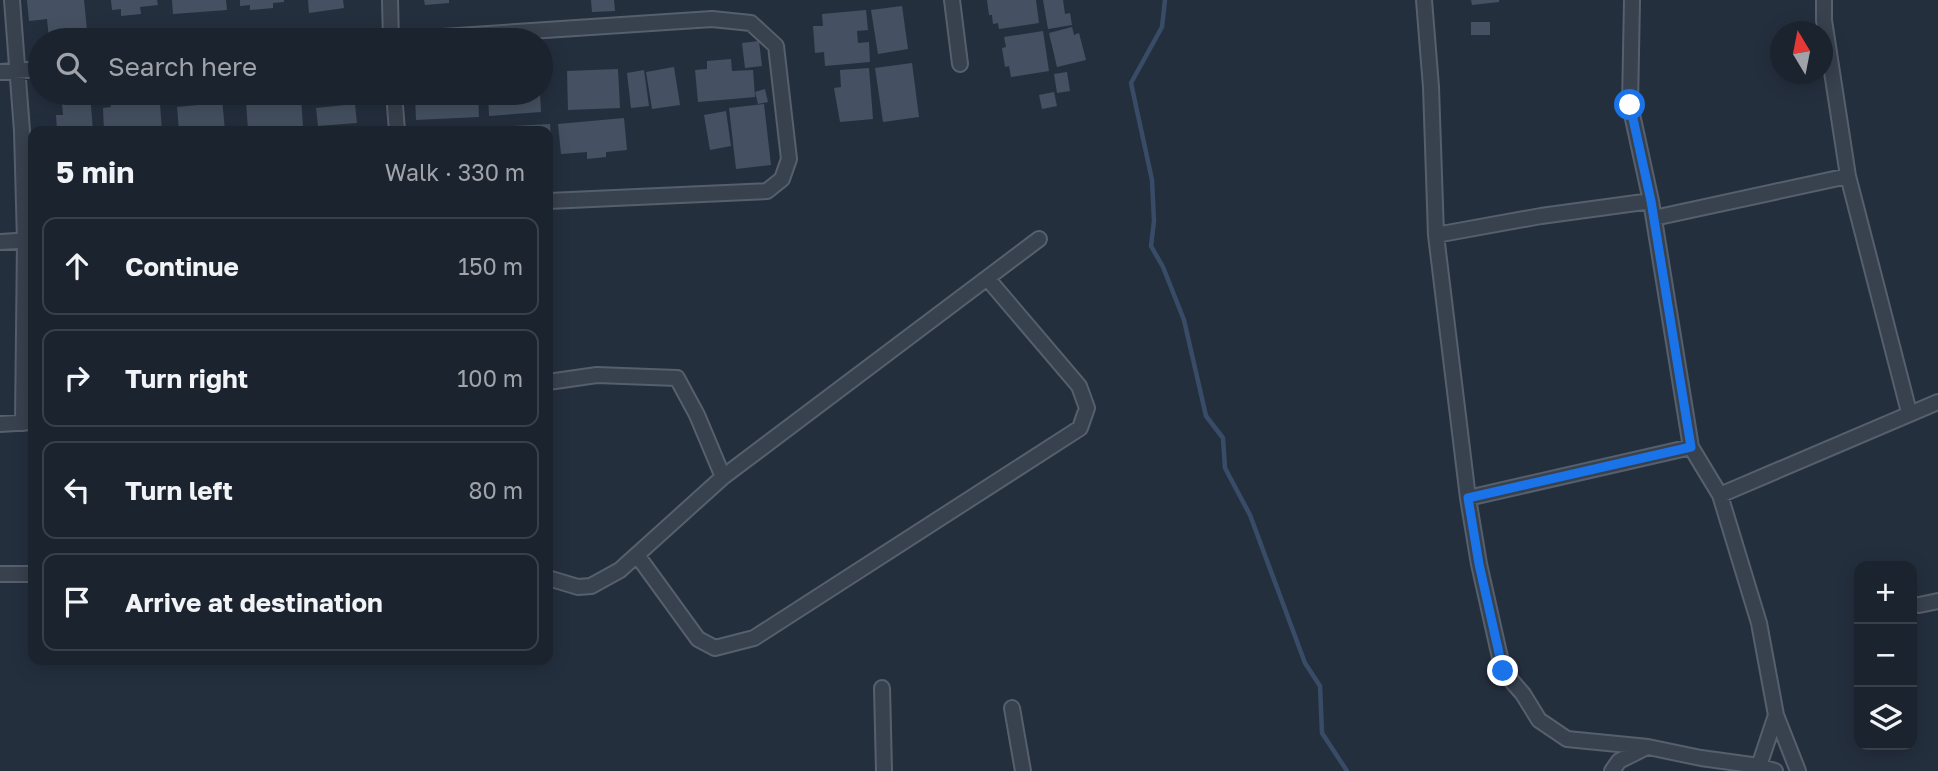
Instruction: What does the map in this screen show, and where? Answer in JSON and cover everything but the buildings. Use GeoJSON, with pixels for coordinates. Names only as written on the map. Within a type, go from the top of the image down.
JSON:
{"type":"FeatureCollection","features":[{"type":"Feature","properties":{"kind":"street"},"geometry":{"type":"LineString","coordinates":[[12,0],[28,224]]}},
{"type":"Feature","properties":{"kind":"street"},"geometry":{"type":"LineString","coordinates":[[390,0],[391,28]]}},
{"type":"Feature","properties":{"kind":"street"},"geometry":{"type":"LineString","coordinates":[[951,0],[960,64]]}},
{"type":"Feature","properties":{"kind":"street"},"geometry":{"type":"LineString","coordinates":[[1424,0],[1432,112],[1436,234],[1468,498],[1479,564],[1503,671],[1523,694],[1539,720],[1567,739],[1648,747],[1701,758],[1759,765],[1775,771]]}},
{"type":"Feature","properties":{"kind":"street"},"geometry":{"type":"LineString","coordinates":[[1632,0],[1630,105],[1651,201],[1691,447],[1720,495],[1759,623],[1776,715],[1798,771]]}},
{"type":"Feature","properties":{"kind":"street"},"geometry":{"type":"LineString","coordinates":[[1824,0],[1824,20],[1848,176],[1909,412]]}},
{"type":"Feature","properties":{"kind":"street"},"geometry":{"type":"LineString","coordinates":[[553,30],[712,19],[751,23],[776,46],[789,159],[782,179],[767,191],[553,201]]}},
{"type":"Feature","properties":{"kind":"street"},"geometry":{"type":"LineString","coordinates":[[0,72],[28,70]]}},
{"type":"Feature","properties":{"kind":"street"},"geometry":{"type":"LineString","coordinates":[[395,105],[397,126]]}},
{"type":"Feature","properties":{"kind":"street"},"geometry":{"type":"LineString","coordinates":[[1654,218],[1848,176]]}},
{"type":"Feature","properties":{"kind":"street"},"geometry":{"type":"LineString","coordinates":[[1436,234],[1651,201]]}},
{"type":"Feature","properties":{"kind":"street"},"geometry":{"type":"LineString","coordinates":[[553,580],[578,587],[591,586],[620,570],[723,477],[1039,239]]}},
{"type":"Feature","properties":{"kind":"street"},"geometry":{"type":"LineString","coordinates":[[0,242],[28,240]]}},
{"type":"Feature","properties":{"kind":"street"},"geometry":{"type":"LineString","coordinates":[[637,555],[698,639],[715,648],[754,638],[1080,428],[1087,408],[1079,386],[987,278]]}},
{"type":"Feature","properties":{"kind":"street"},"geometry":{"type":"LineString","coordinates":[[553,381],[597,375],[677,378],[697,415],[723,477]]}},
{"type":"Feature","properties":{"kind":"street"},"geometry":{"type":"LineString","coordinates":[[1720,495],[1909,412],[1938,402]]}},
{"type":"Feature","properties":{"kind":"street"},"geometry":{"type":"LineString","coordinates":[[0,424],[28,422]]}},
{"type":"Feature","properties":{"kind":"street"},"geometry":{"type":"LineString","coordinates":[[1468,498],[1691,447]]}},
{"type":"Feature","properties":{"kind":"street"},"geometry":{"type":"LineString","coordinates":[[0,574],[28,574]]}},
{"type":"Feature","properties":{"kind":"street"},"geometry":{"type":"LineString","coordinates":[[1919,605],[1938,601]]}},
{"type":"Feature","properties":{"kind":"street"},"geometry":{"type":"LineString","coordinates":[[882,688],[884,771]]}},
{"type":"Feature","properties":{"kind":"street"},"geometry":{"type":"LineString","coordinates":[[1012,708],[1024,771]]}},
{"type":"Feature","properties":{"kind":"street"},"geometry":{"type":"LineString","coordinates":[[1759,765],[1776,715]]}},
{"type":"Feature","properties":{"kind":"street"},"geometry":{"type":"LineString","coordinates":[[1612,771],[1619,761],[1648,747]]}},
{"type":"Feature","properties":{"kind":"waterway"},"geometry":{"type":"LineString","coordinates":[[1165,0],[1162,27],[1131,83],[1152,180],[1154,221],[1151,246],[1163,267],[1184,320],[1206,416],[1223,438],[1225,468],[1250,515],[1305,663],[1320,686],[1322,733],[1347,771]]}},
{"type":"Feature","properties":{"kind":"route"},"geometry":{"type":"LineString","coordinates":[[1503,671],[1479,564],[1468,498],[1691,447],[1651,201],[1630,105]]}}]}
